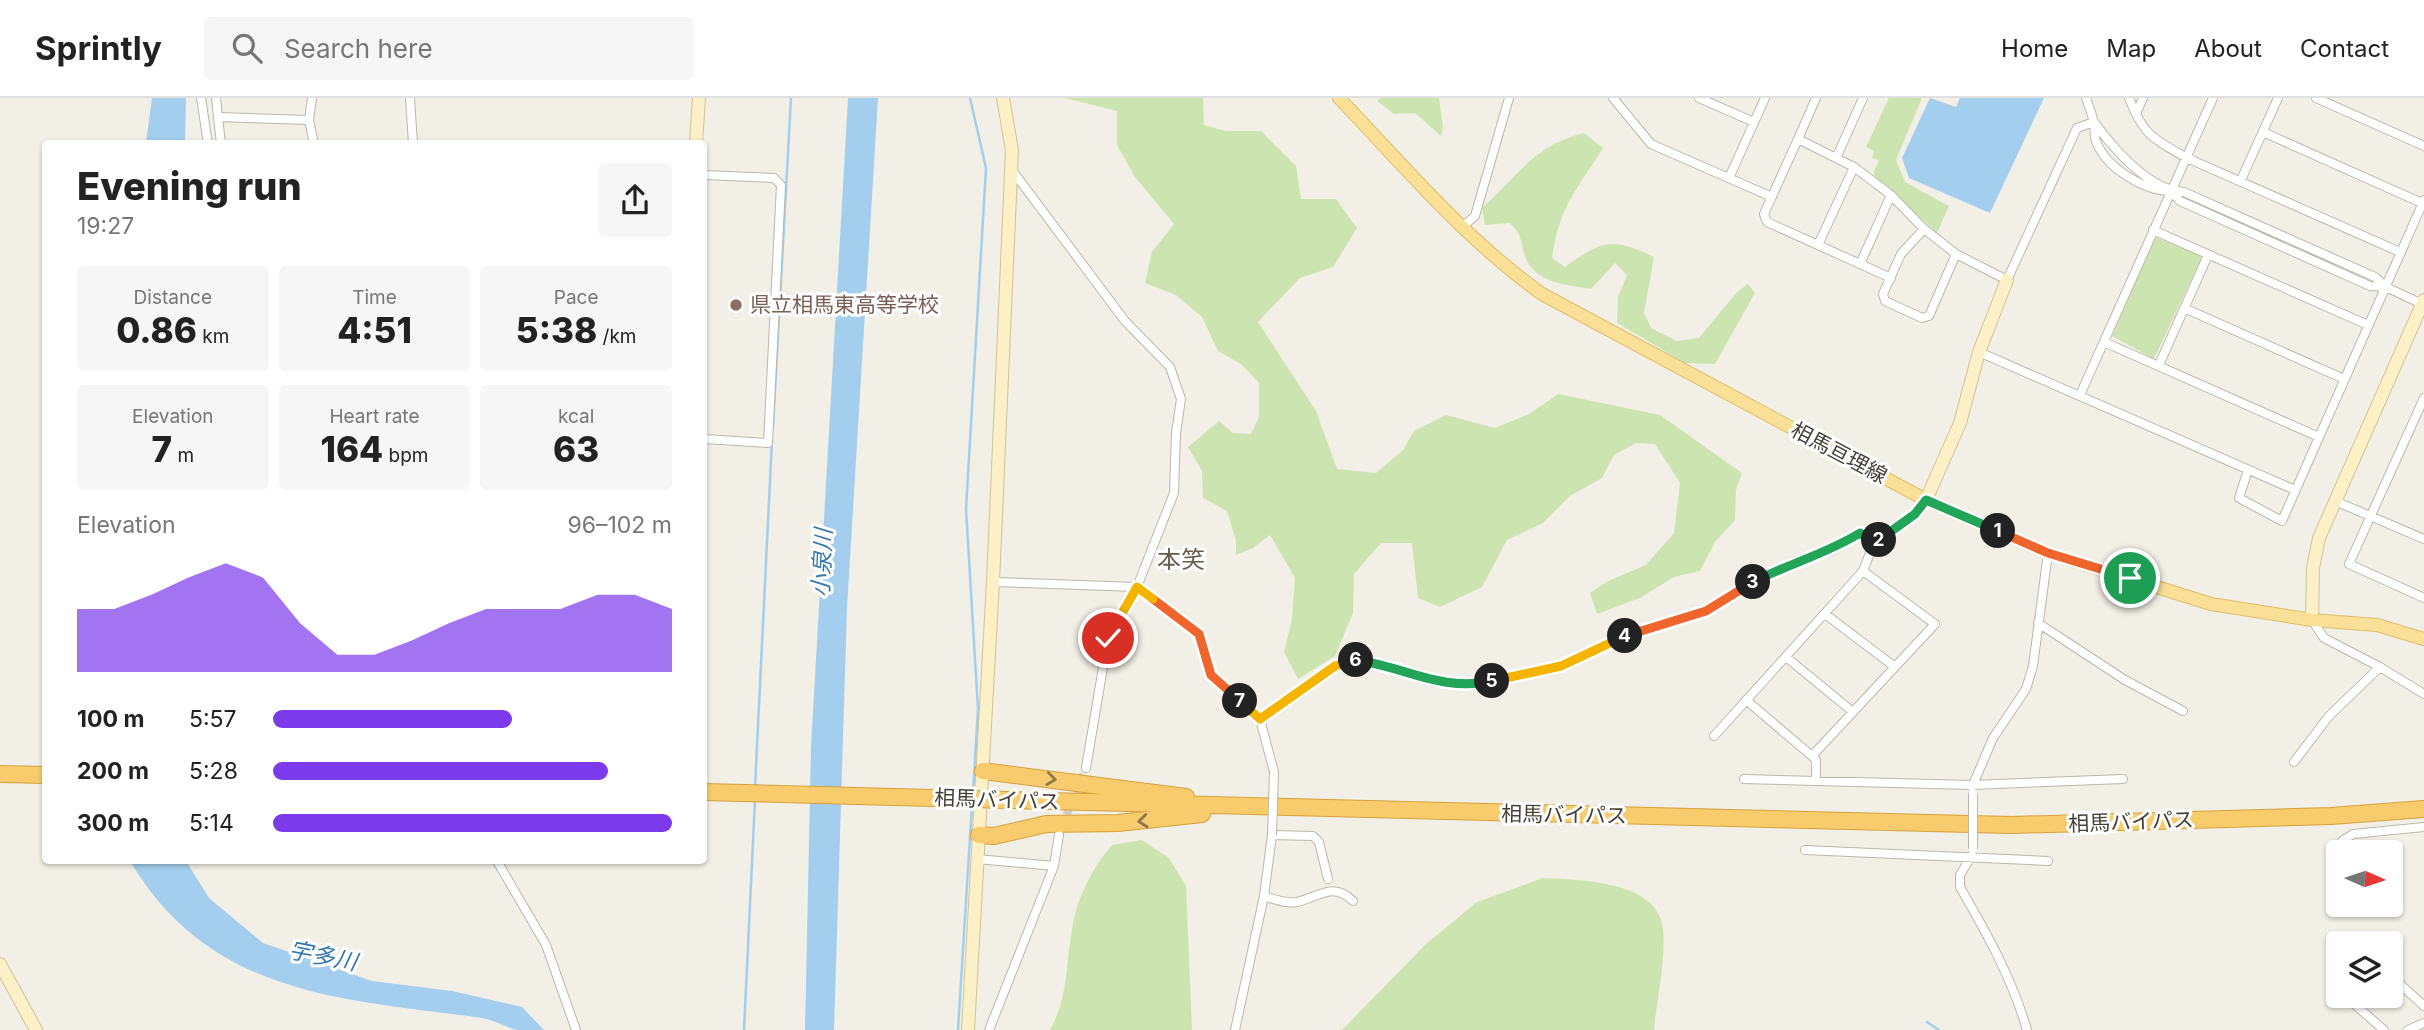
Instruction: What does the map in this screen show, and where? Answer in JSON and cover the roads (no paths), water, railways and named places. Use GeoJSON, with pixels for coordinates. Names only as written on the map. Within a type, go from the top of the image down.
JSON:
{"type":"FeatureCollection","features":[{"type":"Feature","properties":{"kind":"highway"},"geometry":{"type":"LineString","coordinates":[[983,771],[1260,808]]}},
{"type":"Feature","properties":{"kind":"highway"},"geometry":{"type":"LineString","coordinates":[[0,774],[42,775]]}},
{"type":"Feature","properties":{"kind":"highway","name":"相馬バイパス"},"geometry":{"type":"LineString","coordinates":[[707,792],[2011,825],[2331,816],[2424,809]]}},
{"type":"Feature","properties":{"kind":"highway"},"geometry":{"type":"LineString","coordinates":[[979,835],[994,836],[1046,824],[1118,824],[1260,808]]}},
{"type":"Feature","properties":{"kind":"main road","name":"相馬亘理線"},"geometry":{"type":"LineString","coordinates":[[1339,98],[1462,227],[1508,270],[1542,294],[1926,500],[2048,553],[2211,604],[2312,620],[2377,625],[2424,639]]}},
{"type":"Feature","properties":{"kind":"street"},"geometry":{"type":"LineString","coordinates":[[201,98],[207,140]]}},
{"type":"Feature","properties":{"kind":"street"},"geometry":{"type":"LineString","coordinates":[[216,98],[221,139]]}},
{"type":"Feature","properties":{"kind":"street"},"geometry":{"type":"LineString","coordinates":[[312,98],[309,120],[313,140]]}},
{"type":"Feature","properties":{"kind":"street"},"geometry":{"type":"LineString","coordinates":[[410,98],[413,140]]}},
{"type":"Feature","properties":{"kind":"street"},"geometry":{"type":"LineString","coordinates":[[696,140],[699,98]]}},
{"type":"Feature","properties":{"kind":"street"},"geometry":{"type":"LineString","coordinates":[[968,1030],[993,582],[1012,149],[1003,98]]}},
{"type":"Feature","properties":{"kind":"street"},"geometry":{"type":"LineString","coordinates":[[1462,227],[1475,216],[1509,98]]}},
{"type":"Feature","properties":{"kind":"street"},"geometry":{"type":"LineString","coordinates":[[1613,98],[1651,144],[1772,197]]}},
{"type":"Feature","properties":{"kind":"street"},"geometry":{"type":"LineString","coordinates":[[1699,98],[1754,122]]}},
{"type":"Feature","properties":{"kind":"street"},"geometry":{"type":"LineString","coordinates":[[1729,178],[1765,98]]}},
{"type":"Feature","properties":{"kind":"street"},"geometry":{"type":"LineString","coordinates":[[1816,98],[1764,214],[1767,222],[1891,278]]}},
{"type":"Feature","properties":{"kind":"street"},"geometry":{"type":"LineString","coordinates":[[1837,156],[1863,98]]}},
{"type":"Feature","properties":{"kind":"street"},"geometry":{"type":"LineString","coordinates":[[2086,98],[2094,122],[2096,141],[2109,159],[2137,183],[2155,191],[2171,191],[2180,201],[2370,286],[2386,287],[2423,303],[2315,552],[2312,620],[2323,638],[2380,667],[2424,694]]}},
{"type":"Feature","properties":{"kind":"street"},"geometry":{"type":"LineString","coordinates":[[2129,98],[2141,128],[2155,140],[2187,158],[2400,252]]}},
{"type":"Feature","properties":{"kind":"street"},"geometry":{"type":"LineString","coordinates":[[2136,114],[2143,98]]}},
{"type":"Feature","properties":{"kind":"street"},"geometry":{"type":"LineString","coordinates":[[2080,396],[2213,98]]}},
{"type":"Feature","properties":{"kind":"street"},"geometry":{"type":"LineString","coordinates":[[2241,180],[2278,98]]}},
{"type":"Feature","properties":{"kind":"street"},"geometry":{"type":"LineString","coordinates":[[2316,98],[2424,146]]}},
{"type":"Feature","properties":{"kind":"street"},"geometry":{"type":"LineString","coordinates":[[218,117],[309,120]]}},
{"type":"Feature","properties":{"kind":"street"},"geometry":{"type":"LineString","coordinates":[[1714,736],[1863,571],[1874,543],[1915,514],[1926,500],[1960,423],[1979,352],[2007,280],[2077,128],[2094,122]]}},
{"type":"Feature","properties":{"kind":"street"},"geometry":{"type":"LineString","coordinates":[[2248,470],[2239,498],[2282,521],[2423,202],[2263,132]]}},
{"type":"Feature","properties":{"kind":"street"},"geometry":{"type":"LineString","coordinates":[[1798,139],[1854,166],[1891,195],[1924,229],[1955,254],[2007,280]]}},
{"type":"Feature","properties":{"kind":"street"},"geometry":{"type":"LineString","coordinates":[[1818,245],[1854,166]]}},
{"type":"Feature","properties":{"kind":"street"},"geometry":{"type":"LineString","coordinates":[[1011,170],[1125,321],[1170,367],[1181,399],[1176,433],[1174,493],[1137,587],[1108,638],[1086,768]]}},
{"type":"Feature","properties":{"kind":"street"},"geometry":{"type":"LineString","coordinates":[[707,175],[774,178],[780,185],[768,443],[707,439]]}},
{"type":"Feature","properties":{"kind":"street"},"geometry":{"type":"LineString","coordinates":[[1860,264],[1891,195]]}},
{"type":"Feature","properties":{"kind":"street"},"geometry":{"type":"LineString","coordinates":[[1924,229],[1901,254],[1883,294],[1885,301],[1922,318],[1929,316],[1955,254]]}},
{"type":"Feature","properties":{"kind":"street"},"geometry":{"type":"LineString","coordinates":[[2153,230],[2368,325]]}},
{"type":"Feature","properties":{"kind":"street"},"geometry":{"type":"LineString","coordinates":[[2159,365],[2208,255]]}},
{"type":"Feature","properties":{"kind":"street"},"geometry":{"type":"LineString","coordinates":[[2184,308],[2344,379]]}},
{"type":"Feature","properties":{"kind":"street"},"geometry":{"type":"LineString","coordinates":[[2104,342],[2319,437]]}},
{"type":"Feature","properties":{"kind":"street"},"geometry":{"type":"LineString","coordinates":[[1979,352],[2295,491]]}},
{"type":"Feature","properties":{"kind":"street"},"geometry":{"type":"LineString","coordinates":[[2424,398],[2349,564],[2424,598]]}},
{"type":"Feature","properties":{"kind":"street"},"geometry":{"type":"LineString","coordinates":[[2335,501],[2423,535]]}},
{"type":"Feature","properties":{"kind":"street"},"geometry":{"type":"LineString","coordinates":[[1260,719],[1335,666],[1356,660],[1385,664],[1434,682],[1472,685],[1561,666],[1625,636],[1706,611],[1792,562],[1833,550],[1860,533],[1874,543]]}},
{"type":"Feature","properties":{"kind":"street"},"geometry":{"type":"LineString","coordinates":[[2027,1030],[2001,958],[1960,887],[1960,875],[1972,853],[1973,789],[1993,738],[2026,689],[2033,666],[2048,553]]}},
{"type":"Feature","properties":{"kind":"street"},"geometry":{"type":"LineString","coordinates":[[1812,756],[1935,624],[1863,571]]}},
{"type":"Feature","properties":{"kind":"street"},"geometry":{"type":"LineString","coordinates":[[993,582],[1137,587],[1199,634],[1211,675],[1260,719],[1274,772],[1272,835],[1264,896],[1236,1030]]}},
{"type":"Feature","properties":{"kind":"street"},"geometry":{"type":"LineString","coordinates":[[1825,614],[1895,667]]}},
{"type":"Feature","properties":{"kind":"street"},"geometry":{"type":"LineString","coordinates":[[2038,623],[2124,680],[2183,711]]}},
{"type":"Feature","properties":{"kind":"street"},"geometry":{"type":"LineString","coordinates":[[1786,657],[1853,712]]}},
{"type":"Feature","properties":{"kind":"street"},"geometry":{"type":"LineString","coordinates":[[2294,762],[2329,716],[2380,667]]}},
{"type":"Feature","properties":{"kind":"street"},"geometry":{"type":"LineString","coordinates":[[1746,700],[1816,760],[1816,781]]}},
{"type":"Feature","properties":{"kind":"street"},"geometry":{"type":"LineString","coordinates":[[1744,779],[1973,789],[2123,779]]}},
{"type":"Feature","properties":{"kind":"street"},"geometry":{"type":"LineString","coordinates":[[2344,840],[2353,834],[2424,827]]}},
{"type":"Feature","properties":{"kind":"street"},"geometry":{"type":"LineString","coordinates":[[989,1030],[1054,866],[1059,835]]}},
{"type":"Feature","properties":{"kind":"street"},"geometry":{"type":"LineString","coordinates":[[1272,835],[1313,836],[1318,842],[1328,879]]}},
{"type":"Feature","properties":{"kind":"street"},"geometry":{"type":"LineString","coordinates":[[1805,850],[1972,853],[2048,861]]}},
{"type":"Feature","properties":{"kind":"street"},"geometry":{"type":"LineString","coordinates":[[977,859],[1054,866]]}},
{"type":"Feature","properties":{"kind":"street"},"geometry":{"type":"LineString","coordinates":[[499,864],[546,945],[576,1030]]}},
{"type":"Feature","properties":{"kind":"street"},"geometry":{"type":"LineString","coordinates":[[1264,896],[1295,903],[1333,890],[1344,892],[1353,901]]}},
{"type":"Feature","properties":{"kind":"street"},"geometry":{"type":"LineString","coordinates":[[0,964],[36,1030]]}},
{"type":"Feature","properties":{"kind":"street"},"geometry":{"type":"LineString","coordinates":[[2403,987],[2424,1006]]}},
{"type":"Feature","properties":{"kind":"street"},"geometry":{"type":"LineString","coordinates":[[2359,1008],[2384,1030]]}},
{"type":"Feature","properties":{"kind":"street"},"geometry":{"type":"LineString","coordinates":[[2408,1030],[2423,1024]]}},
{"type":"Feature","properties":{"kind":"water"},"geometry":{"type":"Polygon","coordinates":[[[152,98],[186,98],[185,140],[146,140],[152,98]]]}},
{"type":"Feature","properties":{"kind":"water","name":"小泉川"},"geometry":{"type":"Polygon","coordinates":[[[848,98],[878,98],[847,608],[834,1030],[805,1030],[811,747],[848,98]]]}},
{"type":"Feature","properties":{"kind":"water"},"geometry":{"type":"Polygon","coordinates":[[[1930,98],[1956,107],[1960,98],[2044,98],[1990,213],[1909,178],[1902,158],[1930,98]]]}},
{"type":"Feature","properties":{"kind":"water"},"geometry":{"type":"Polygon","coordinates":[[[132,864],[188,864],[209,898],[263,943],[372,981],[452,991],[522,1007],[544,1030],[518,1030],[482,1018],[380,1005],[331,996],[284,983],[240,965],[200,940],[163,906],[132,864]]]}},
{"type":"Feature","properties":{"kind":"waterway"},"geometry":{"type":"LineString","coordinates":[[773,427],[791,98]]}},
{"type":"Feature","properties":{"kind":"waterway"},"geometry":{"type":"LineString","coordinates":[[970,98],[986,168],[966,509],[978,709],[973,792]]}},
{"type":"Feature","properties":{"kind":"waterway"},"geometry":{"type":"LineString","coordinates":[[755,787],[772,440]]}},
{"type":"Feature","properties":{"kind":"waterway"},"geometry":{"type":"LineString","coordinates":[[744,1030],[755,800]]}},
{"type":"Feature","properties":{"kind":"waterway"},"geometry":{"type":"LineString","coordinates":[[958,1030],[972,805]]}},
{"type":"Feature","properties":{"kind":"waterway"},"geometry":{"type":"LineString","coordinates":[[1927,1022],[1939,1030]]}},
{"type":"Feature","properties":{"kind":"tunnel"},"geometry":{"type":"LineString","coordinates":[[1062,826],[1086,768]]}},
{"type":"Feature","properties":{"kind":"place","name":"県立相馬東高等学校"},"geometry":{"type":"Point","coordinates":[736,305]}},
{"type":"Feature","properties":{"kind":"district","name":"本笑"},"geometry":{"type":"Point","coordinates":[1181,560]}},
{"type":"Feature","properties":{"kind":"water label","name":"宇多川"},"geometry":{"type":"Point","coordinates":[323,956]}}]}
